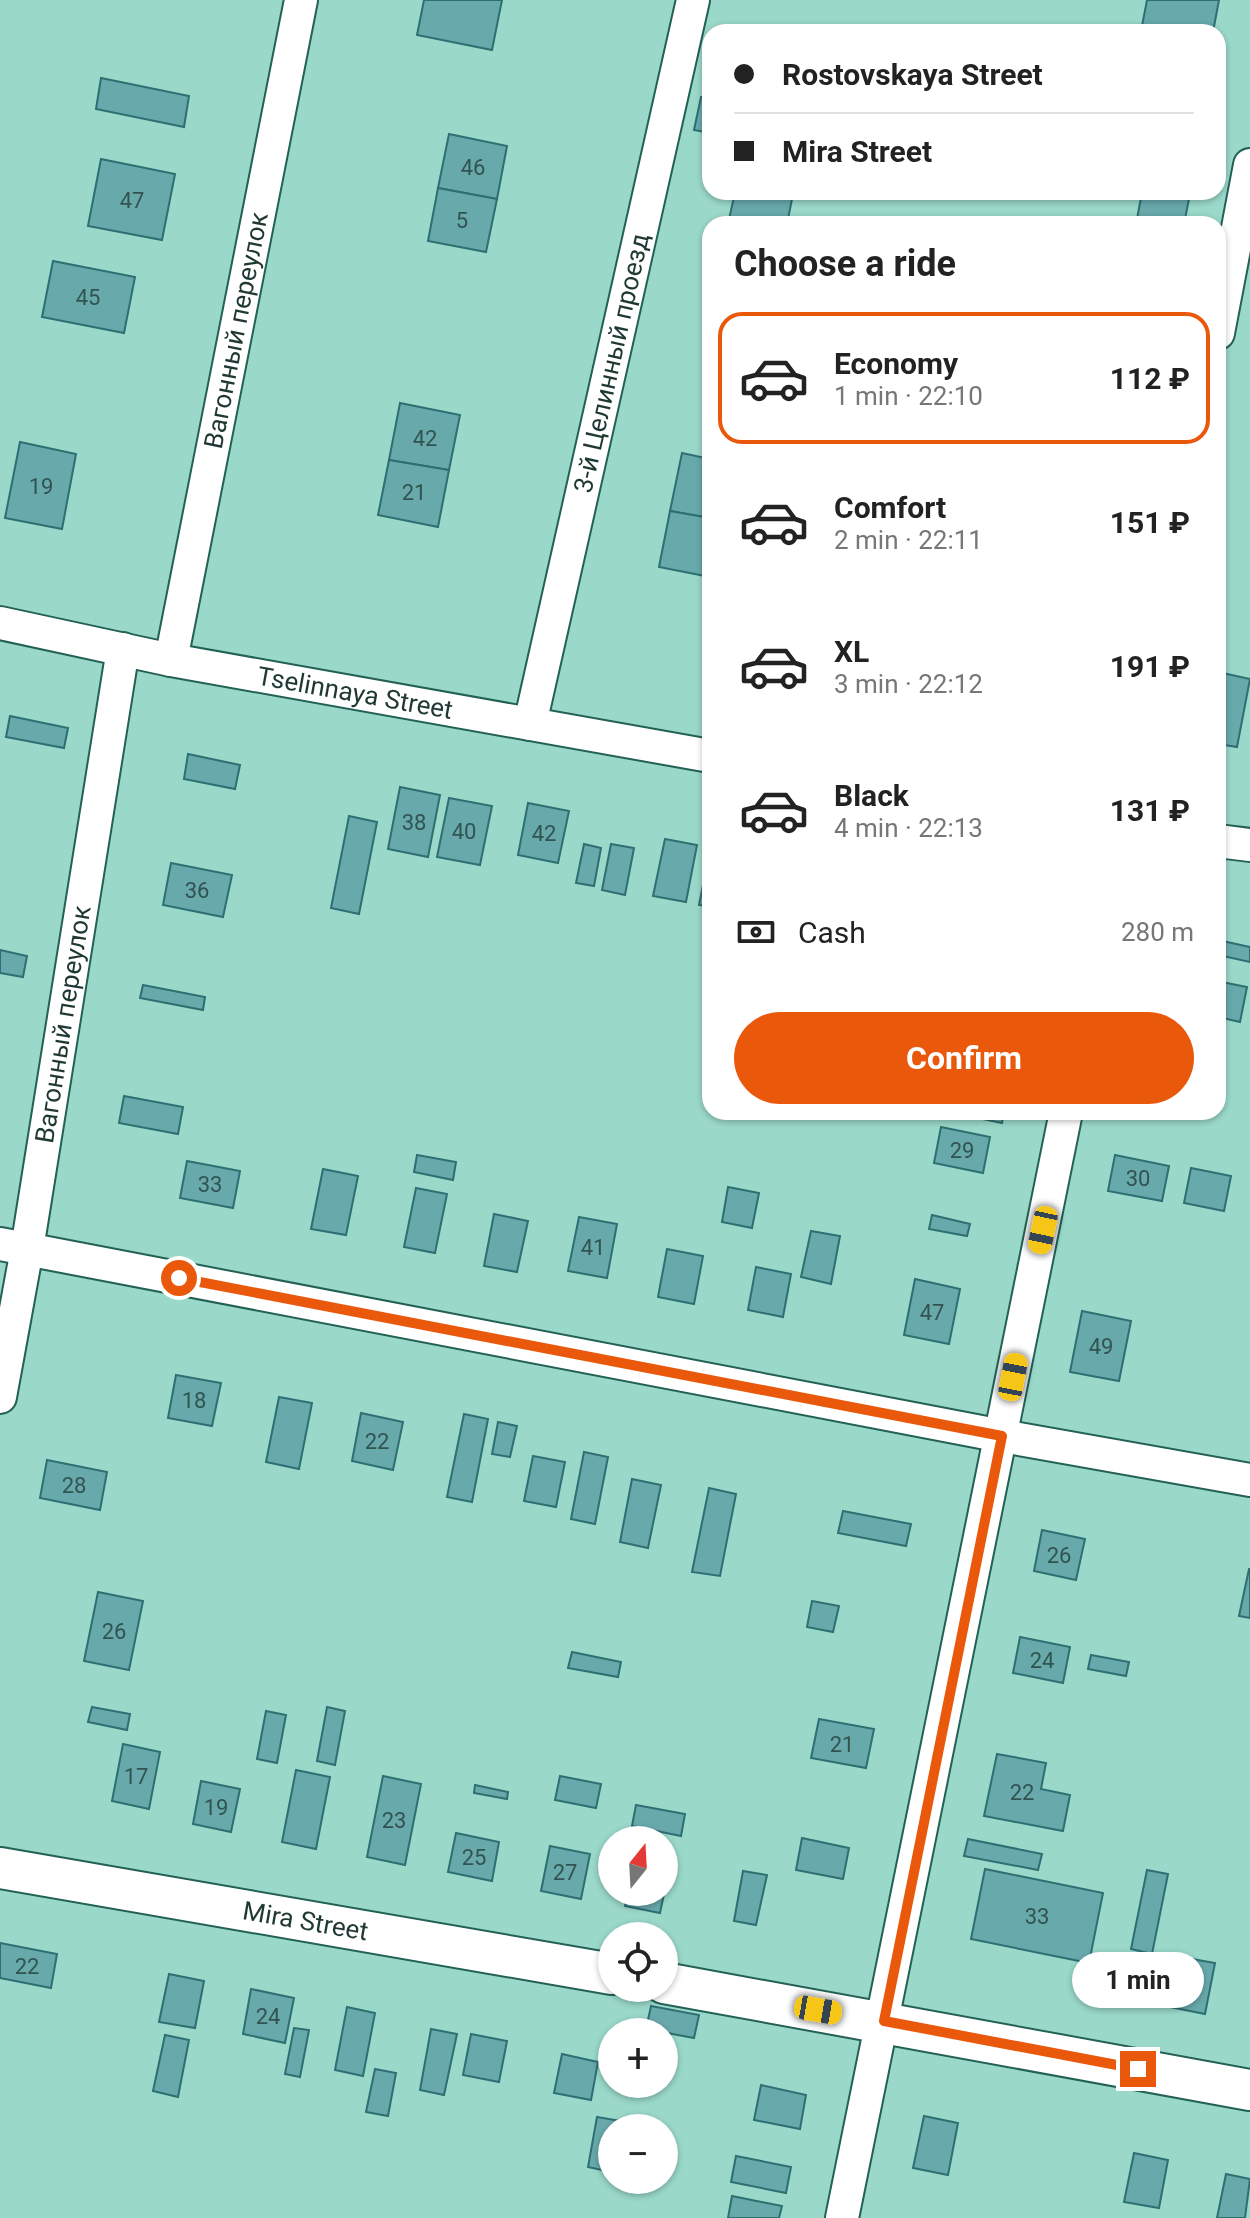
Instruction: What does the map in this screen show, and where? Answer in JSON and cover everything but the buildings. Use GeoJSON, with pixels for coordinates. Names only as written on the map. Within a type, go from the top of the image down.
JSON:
{"type":"FeatureCollection","features":[{"type":"Feature","properties":{"kind":"street","name":"Вагонный переулок"},"geometry":{"type":"LineString","coordinates":[[171,660],[301,0]]}},
{"type":"Feature","properties":{"kind":"street","name":"3-й Целинный проезд"},"geometry":{"type":"LineString","coordinates":[[530,724],[693,0]]}},
{"type":"Feature","properties":{"kind":"street"},"geometry":{"type":"LineString","coordinates":[[1226,291],[1250,165]]}},
{"type":"Feature","properties":{"kind":"street","name":"Tselinnaya Street"},"geometry":{"type":"LineString","coordinates":[[0,623],[171,660],[702,755]]}},
{"type":"Feature","properties":{"kind":"street","name":"Вагонный переулок"},"geometry":{"type":"LineString","coordinates":[[0,1397],[13,1247],[123,649]]}},
{"type":"Feature","properties":{"kind":"street"},"geometry":{"type":"LineString","coordinates":[[1226,842],[1250,845]]}},
{"type":"Feature","properties":{"kind":"street"},"geometry":{"type":"LineString","coordinates":[[842,2218],[1064,1120]]}},
{"type":"Feature","properties":{"kind":"street"},"geometry":{"type":"LineString","coordinates":[[13,1247],[1002,1436],[1250,1480]]}},
{"type":"Feature","properties":{"kind":"street","name":"Mira Street"},"geometry":{"type":"LineString","coordinates":[[0,1868],[598,1972]]}},
{"type":"Feature","properties":{"kind":"street"},"geometry":{"type":"LineString","coordinates":[[678,1985],[1250,2090]]}},
{"type":"Feature","properties":{"kind":"route"},"geometry":{"type":"LineString","coordinates":[[179,1278],[1002,1436],[884,2021],[1138,2069]]}}]}
